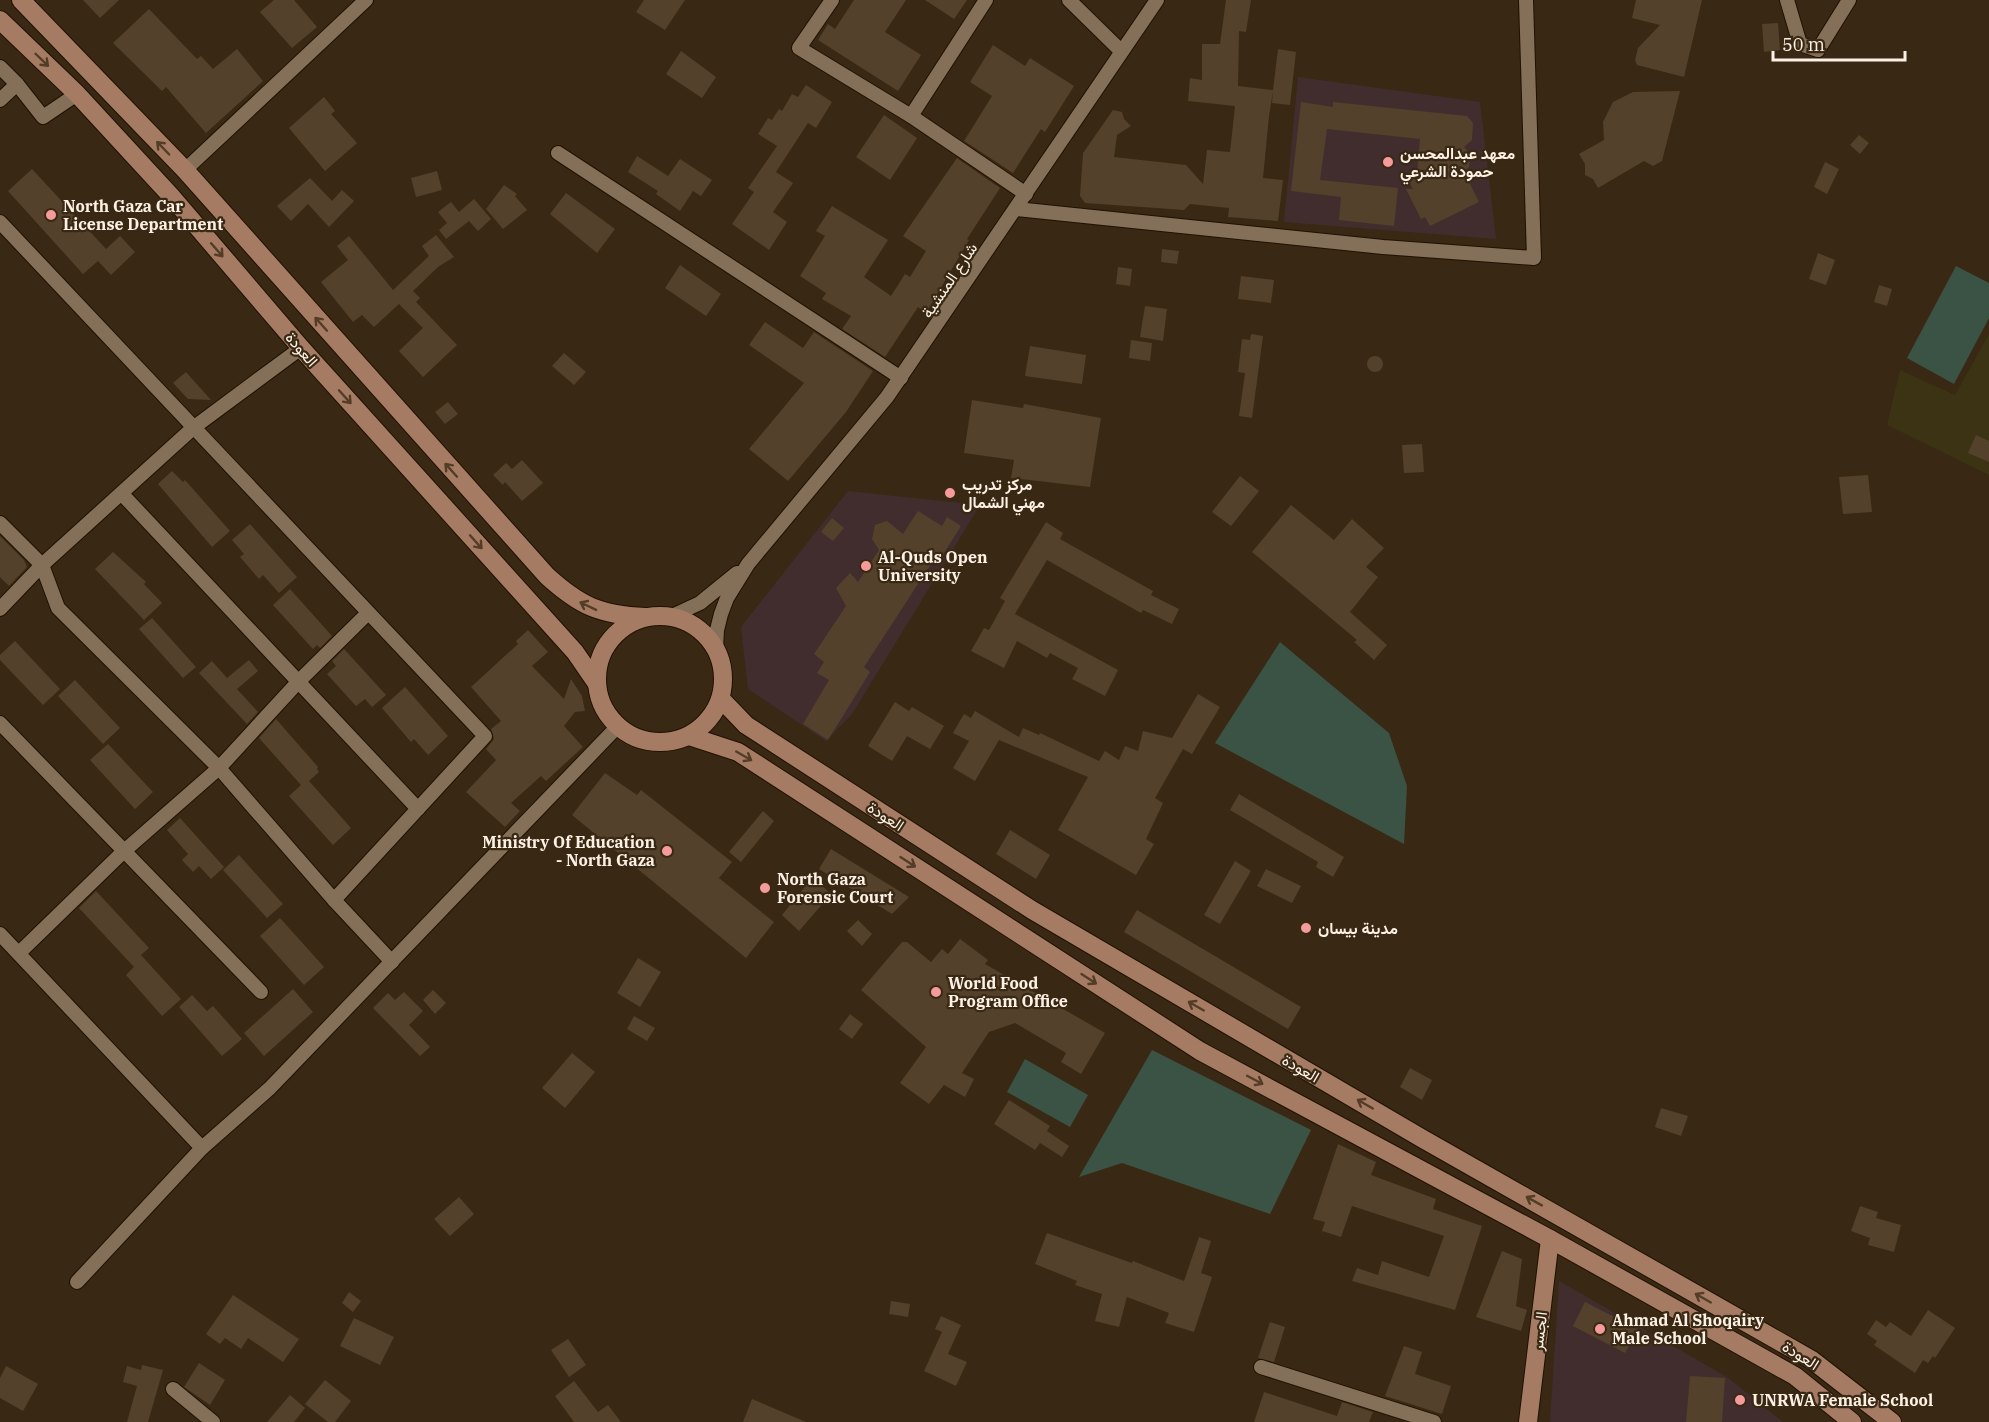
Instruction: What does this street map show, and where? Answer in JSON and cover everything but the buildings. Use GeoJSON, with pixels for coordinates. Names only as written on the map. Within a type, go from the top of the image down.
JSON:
{"type":"FeatureCollection","features":[{"type":"Feature","properties":{"kind":"main road","name":"العودة"},"geometry":{"type":"LineString","coordinates":[[21,0],[184,170],[547,576],[570,597],[593,610],[614,616],[645,617]]}},
{"type":"Feature","properties":{"kind":"main road","name":"العودة"},"geometry":{"type":"LineString","coordinates":[[0,20],[77,94],[171,196],[301,348],[567,644],[597,684]]}},
{"type":"Feature","properties":{"kind":"main road"},"geometry":{"type":"LineString","coordinates":[[672,616],[697,627],[716,650],[723,674],[721,699],[689,736],[657,743],[636,738],[618,726],[605,710],[597,684],[599,663],[611,639],[620,629],[645,617],[672,616]]}},
{"type":"Feature","properties":{"kind":"main road","name":"العودة"},"geometry":{"type":"LineString","coordinates":[[721,699],[746,725],[1032,910],[1423,1139],[1812,1360],[1892,1422]]}},
{"type":"Feature","properties":{"kind":"main road","name":"العودة"},"geometry":{"type":"LineString","coordinates":[[689,736],[738,752],[1200,1051],[1550,1239],[1795,1376],[1852,1422]]}},
{"type":"Feature","properties":{"kind":"main road","name":"الجسر"},"geometry":{"type":"LineString","coordinates":[[1528,1422],[1550,1239]]}},
{"type":"Feature","properties":{"kind":"street"},"geometry":{"type":"LineString","coordinates":[[184,170],[366,0]]}},
{"type":"Feature","properties":{"kind":"street"},"geometry":{"type":"LineString","coordinates":[[832,0],[799,48],[911,116],[1026,194]]}},
{"type":"Feature","properties":{"kind":"street"},"geometry":{"type":"LineString","coordinates":[[911,116],[986,0]]}},
{"type":"Feature","properties":{"kind":"street"},"geometry":{"type":"LineString","coordinates":[[1070,0],[1121,51]]}},
{"type":"Feature","properties":{"kind":"street","name":"شارع المنشية"},"geometry":{"type":"LineString","coordinates":[[672,616],[709,597],[748,564],[901,378],[1157,0]]}},
{"type":"Feature","properties":{"kind":"street"},"geometry":{"type":"LineString","coordinates":[[1016,209],[1383,247],[1534,258],[1526,0]]}},
{"type":"Feature","properties":{"kind":"street"},"geometry":{"type":"LineString","coordinates":[[1787,0],[1800,44],[1818,50],[1849,0]]}},
{"type":"Feature","properties":{"kind":"street"},"geometry":{"type":"LineString","coordinates":[[0,67],[17,84],[43,117],[77,94]]}},
{"type":"Feature","properties":{"kind":"street"},"geometry":{"type":"LineString","coordinates":[[0,100],[17,84]]}},
{"type":"Feature","properties":{"kind":"street"},"geometry":{"type":"LineString","coordinates":[[558,153],[901,378]]}},
{"type":"Feature","properties":{"kind":"street"},"geometry":{"type":"LineString","coordinates":[[0,222],[367,614],[485,736],[334,900]]}},
{"type":"Feature","properties":{"kind":"street"},"geometry":{"type":"LineString","coordinates":[[0,609],[42,565],[193,428],[301,348]]}},
{"type":"Feature","properties":{"kind":"street"},"geometry":{"type":"LineString","coordinates":[[122,494],[418,809]]}},
{"type":"Feature","properties":{"kind":"street"},"geometry":{"type":"LineString","coordinates":[[0,523],[42,565],[58,608],[219,768],[334,900],[392,962]]}},
{"type":"Feature","properties":{"kind":"street","name":"شارع المنشية"},"geometry":{"type":"LineString","coordinates":[[716,650],[721,614],[748,564]]}},
{"type":"Feature","properties":{"kind":"street"},"geometry":{"type":"LineString","coordinates":[[19,953],[123,852],[219,768],[299,681],[367,614]]}},
{"type":"Feature","properties":{"kind":"street"},"geometry":{"type":"LineString","coordinates":[[0,723],[261,992]]}},
{"type":"Feature","properties":{"kind":"street"},"geometry":{"type":"LineString","coordinates":[[76,1282],[202,1148],[270,1088],[618,726]]}},
{"type":"Feature","properties":{"kind":"street"},"geometry":{"type":"LineString","coordinates":[[0,934],[202,1148]]}},
{"type":"Feature","properties":{"kind":"street"},"geometry":{"type":"LineString","coordinates":[[1261,1367],[1434,1422]]}},
{"type":"Feature","properties":{"kind":"street"},"geometry":{"type":"LineString","coordinates":[[173,1389],[213,1422]]}},
{"type":"Feature","properties":{"kind":"shaded area","name":"معهد عبدالمحسن حمودة الشرعي"},"geometry":{"type":"Polygon","coordinates":[[[1298,77],[1480,102],[1496,239],[1284,222],[1298,77]]]}},
{"type":"Feature","properties":{"kind":"shaded area","name":"Al-Quds Open University"},"geometry":{"type":"Polygon","coordinates":[[[848,491],[980,505],[852,714],[826,741],[748,689],[741,627],[848,491]]]}},
{"type":"Feature","properties":{"kind":"shaded area","name":"Ahmad Al Shoqairy Male School"},"geometry":{"type":"Polygon","coordinates":[[[1559,1281],[1727,1377],[1783,1422],[1550,1422],[1559,1281]]]}},
{"type":"Feature","properties":{"kind":"green space"},"geometry":{"type":"Polygon","coordinates":[[[1956,266],[1989,283],[1989,318],[1954,384],[1907,358],[1956,266]]]}},
{"type":"Feature","properties":{"kind":"green space"},"geometry":{"type":"Polygon","coordinates":[[[1280,642],[1389,733],[1407,786],[1404,844],[1215,743],[1280,642]]]}},
{"type":"Feature","properties":{"kind":"green space"},"geometry":{"type":"Polygon","coordinates":[[[1152,1050],[1311,1130],[1270,1214],[1122,1163],[1079,1177],[1152,1050]]]}},
{"type":"Feature","properties":{"kind":"green space"},"geometry":{"type":"Polygon","coordinates":[[[1025,1059],[1088,1095],[1070,1127],[1007,1092],[1025,1059]]]}},
{"type":"Feature","properties":{"kind":"sand"},"geometry":{"type":"Polygon","coordinates":[[[1989,334],[1989,475],[1887,425],[1900,370],[1955,395],[1989,334]]]}},
{"type":"Feature","properties":{"kind":"place","name":"معهد عبدالمحسن حمودة الشرعي"},"geometry":{"type":"Point","coordinates":[1388,162]}},
{"type":"Feature","properties":{"kind":"place","name":"North Gaza Car License Department"},"geometry":{"type":"Point","coordinates":[51,215]}},
{"type":"Feature","properties":{"kind":"place","name":"مركز تدريب مهني الشمال"},"geometry":{"type":"Point","coordinates":[950,493]}},
{"type":"Feature","properties":{"kind":"place","name":"Al-Quds Open University"},"geometry":{"type":"Point","coordinates":[866,566]}},
{"type":"Feature","properties":{"kind":"place","name":"Ministry Of Education - North Gaza"},"geometry":{"type":"Point","coordinates":[667,851]}},
{"type":"Feature","properties":{"kind":"place","name":"North Gaza Forensic Court"},"geometry":{"type":"Point","coordinates":[765,888]}},
{"type":"Feature","properties":{"kind":"place","name":"مدينة بيسان"},"geometry":{"type":"Point","coordinates":[1306,928]}},
{"type":"Feature","properties":{"kind":"place","name":"World Food Program Office"},"geometry":{"type":"Point","coordinates":[936,992]}},
{"type":"Feature","properties":{"kind":"place","name":"Ahmad Al Shoqairy Male School"},"geometry":{"type":"Point","coordinates":[1600,1329]}},
{"type":"Feature","properties":{"kind":"place","name":"UNRWA Female School"},"geometry":{"type":"Point","coordinates":[1740,1400]}}]}
